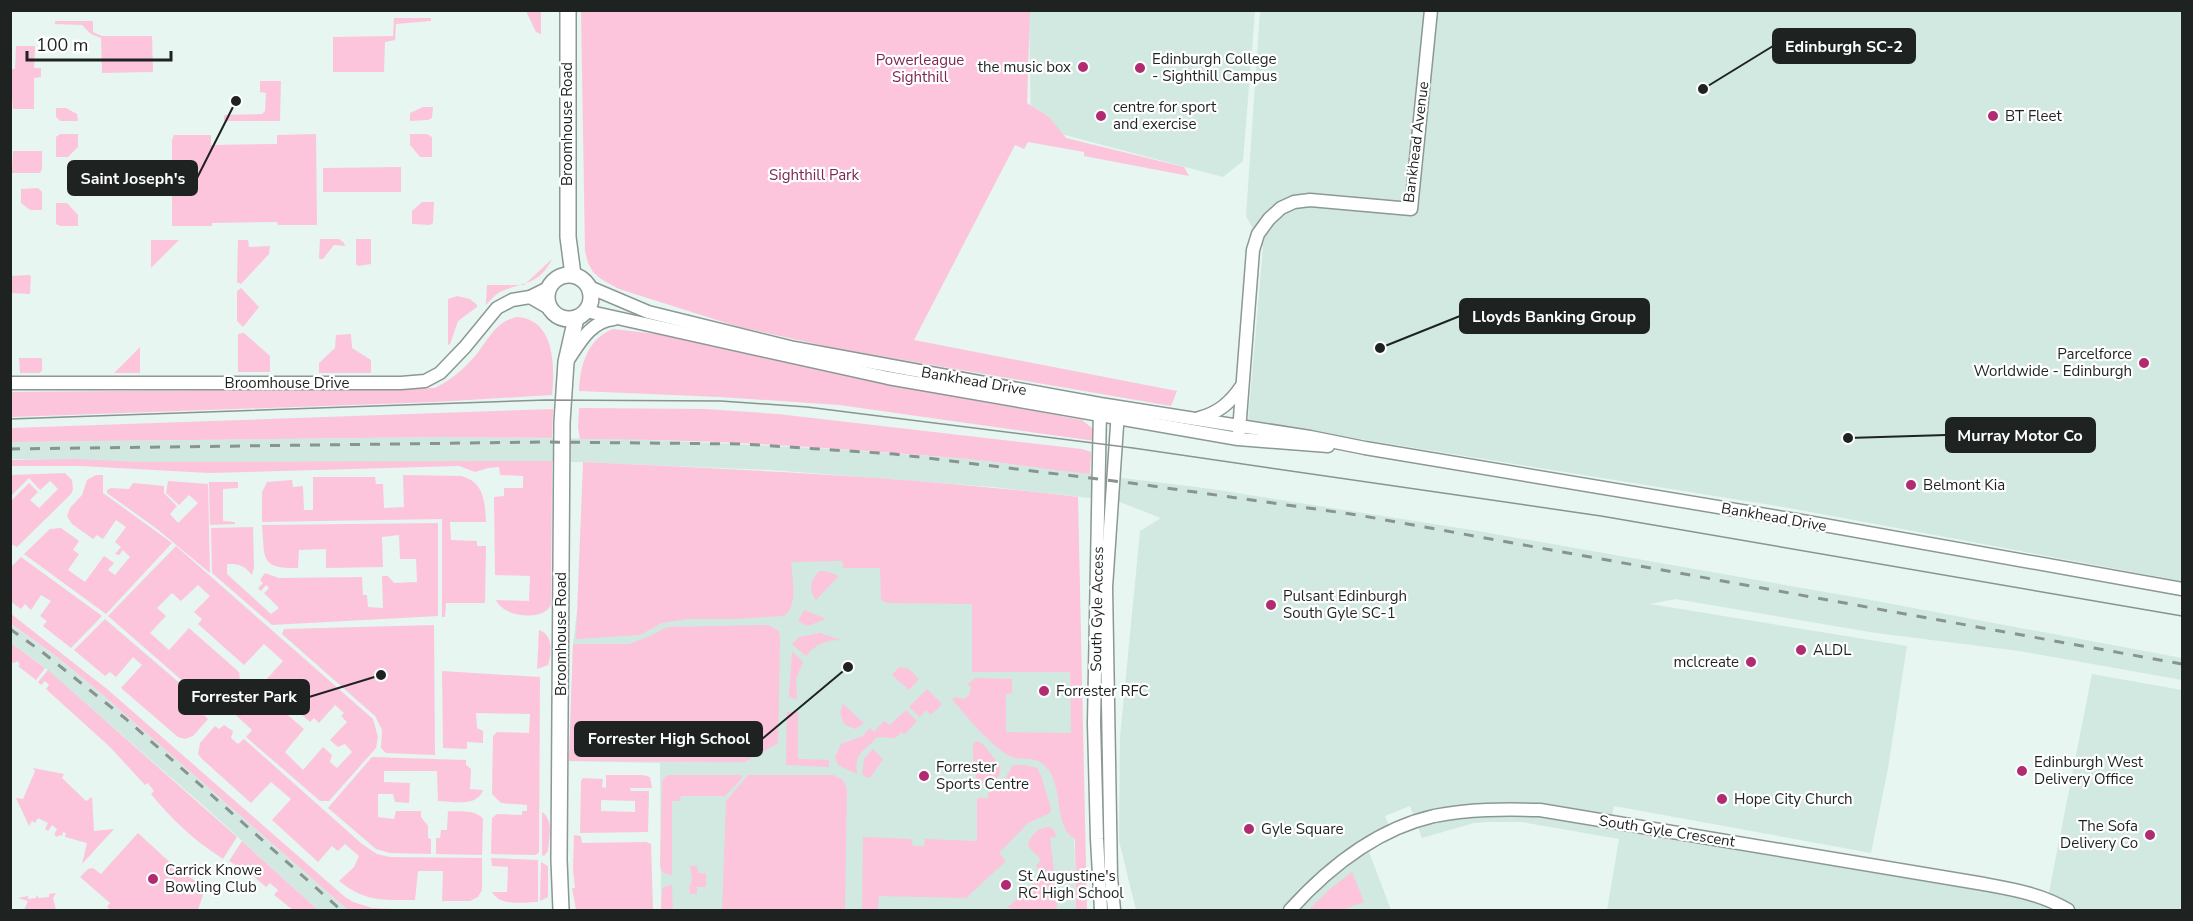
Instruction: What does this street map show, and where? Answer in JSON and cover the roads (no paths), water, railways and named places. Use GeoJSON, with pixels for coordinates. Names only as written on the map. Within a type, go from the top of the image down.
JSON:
{"type":"FeatureCollection","features":[{"type":"Feature","properties":{"kind":"main road","name":"Broomhouse Road"},"geometry":{"type":"LineString","coordinates":[[566,275],[568,10]]}},
{"type":"Feature","properties":{"kind":"main road"},"geometry":{"type":"LineString","coordinates":[[566,275],[583,279],[589,286],[591,299],[575,316],[556,315],[549,308],[546,298],[553,280],[566,275]]}},
{"type":"Feature","properties":{"kind":"main road","name":"Broomhouse Road"},"geometry":{"type":"LineString","coordinates":[[561,908],[559,833],[562,422],[566,362],[575,316]]}},
{"type":"Feature","properties":{"kind":"street","name":"Bankhead Avenue"},"geometry":{"type":"LineString","coordinates":[[1238,439],[1253,250],[1258,234],[1269,219],[1288,205],[1310,200],[1411,209],[1431,10]]}},
{"type":"Feature","properties":{"kind":"street","name":"Bankhead Drive"},"geometry":{"type":"LineString","coordinates":[[589,286],[648,312],[726,333],[1101,410],[1117,419],[1238,439],[1311,446],[1365,448]]}},
{"type":"Feature","properties":{"kind":"street","name":"Broomhouse Drive"},"geometry":{"type":"LineString","coordinates":[[10,382],[401,383],[424,381],[446,368],[497,308],[512,300],[530,297],[548,288]]}},
{"type":"Feature","properties":{"kind":"street"},"geometry":{"type":"LineString","coordinates":[[530,297],[549,308]]}},
{"type":"Feature","properties":{"kind":"street","name":"Bankhead Drive"},"geometry":{"type":"LineString","coordinates":[[575,316],[636,322],[888,378],[1101,410],[1119,406],[1198,418],[2182,589]]}},
{"type":"Feature","properties":{"kind":"street"},"geometry":{"type":"LineString","coordinates":[[566,362],[590,331],[603,322],[612,319],[636,322]]}},
{"type":"Feature","properties":{"kind":"street"},"geometry":{"type":"LineString","coordinates":[[848,359],[888,378]]}},
{"type":"Feature","properties":{"kind":"street"},"geometry":{"type":"LineString","coordinates":[[1198,418],[1222,408],[1242,386]]}},
{"type":"Feature","properties":{"kind":"street","name":"South Gyle Access"},"geometry":{"type":"LineString","coordinates":[[1114,910],[1111,877],[1106,587],[1119,406]]}},
{"type":"Feature","properties":{"kind":"street","name":"South Gyle Access"},"geometry":{"type":"LineString","coordinates":[[1101,410],[1094,723],[1096,839],[1101,910]]}},
{"type":"Feature","properties":{"kind":"street","name":"South Gyle Crescent"},"geometry":{"type":"LineString","coordinates":[[1290,910],[1334,867],[1377,839],[1432,817],[1496,809],[1540,810],[1978,883],[2034,894],[2052,900],[2068,910]]}},
{"type":"Feature","properties":{"kind":"tram line"},"geometry":{"type":"LineString","coordinates":[[10,419],[546,400],[721,401],[807,407],[1133,448],[1601,516],[2182,616]]}},
{"type":"Feature","properties":{"kind":"railway"},"geometry":{"type":"LineString","coordinates":[[10,449],[546,442],[744,444],[894,454],[1131,483],[1358,515],[2182,664]]}},
{"type":"Feature","properties":{"kind":"railway"},"geometry":{"type":"LineString","coordinates":[[10,629],[126,719],[341,910]]}},
{"type":"Feature","properties":{"kind":"place","name":"the music box"},"geometry":{"type":"Point","coordinates":[1083,67]}},
{"type":"Feature","properties":{"kind":"place","name":"Edinburgh College - Sighthill Campus"},"geometry":{"type":"Point","coordinates":[1140,68]}},
{"type":"Feature","properties":{"kind":"place","name":"Edinburgh SC-2"},"geometry":{"type":"Point","coordinates":[1703,89]}},
{"type":"Feature","properties":{"kind":"place","name":"Saint Joseph's"},"geometry":{"type":"Point","coordinates":[236,101]}},
{"type":"Feature","properties":{"kind":"place","name":"centre for sport and exercise"},"geometry":{"type":"Point","coordinates":[1101,116]}},
{"type":"Feature","properties":{"kind":"place","name":"BT Fleet"},"geometry":{"type":"Point","coordinates":[1993,116]}},
{"type":"Feature","properties":{"kind":"place","name":"Lloyds Banking Group"},"geometry":{"type":"Point","coordinates":[1380,348]}},
{"type":"Feature","properties":{"kind":"place","name":"Parcelforce Worldwide - Edinburgh"},"geometry":{"type":"Point","coordinates":[2144,363]}},
{"type":"Feature","properties":{"kind":"place","name":"Murray Motor Co"},"geometry":{"type":"Point","coordinates":[1848,438]}},
{"type":"Feature","properties":{"kind":"place","name":"Belmont Kia"},"geometry":{"type":"Point","coordinates":[1911,485]}},
{"type":"Feature","properties":{"kind":"place","name":"Pulsant Edinburgh South Gyle SC-1"},"geometry":{"type":"Point","coordinates":[1271,605]}},
{"type":"Feature","properties":{"kind":"place","name":"ALDL"},"geometry":{"type":"Point","coordinates":[1801,650]}},
{"type":"Feature","properties":{"kind":"place","name":"mclcreate"},"geometry":{"type":"Point","coordinates":[1751,662]}},
{"type":"Feature","properties":{"kind":"place","name":"Forrester High School"},"geometry":{"type":"Point","coordinates":[848,667]}},
{"type":"Feature","properties":{"kind":"place","name":"Forrester Park"},"geometry":{"type":"Point","coordinates":[381,675]}},
{"type":"Feature","properties":{"kind":"place","name":"Forrester RFC"},"geometry":{"type":"Point","coordinates":[1044,691]}},
{"type":"Feature","properties":{"kind":"place","name":"Edinburgh West Delivery Office"},"geometry":{"type":"Point","coordinates":[2022,771]}},
{"type":"Feature","properties":{"kind":"place","name":"Forrester Sports Centre"},"geometry":{"type":"Point","coordinates":[924,776]}},
{"type":"Feature","properties":{"kind":"place","name":"Hope City Church"},"geometry":{"type":"Point","coordinates":[1722,799]}},
{"type":"Feature","properties":{"kind":"place","name":"Gyle Square"},"geometry":{"type":"Point","coordinates":[1249,829]}},
{"type":"Feature","properties":{"kind":"place","name":"The Sofa Delivery Co"},"geometry":{"type":"Point","coordinates":[2150,835]}},
{"type":"Feature","properties":{"kind":"place","name":"Carrick Knowe Bowling Club"},"geometry":{"type":"Point","coordinates":[153,879]}},
{"type":"Feature","properties":{"kind":"place","name":"St Augustine's RC High School"},"geometry":{"type":"Point","coordinates":[1006,885]}},
{"type":"Feature","properties":{"kind":"park label","name":"Powerleague Sighthill"},"geometry":{"type":"Point","coordinates":[920,68]}},
{"type":"Feature","properties":{"kind":"park label","name":"Sighthill Park"},"geometry":{"type":"Point","coordinates":[814,175]}}]}
